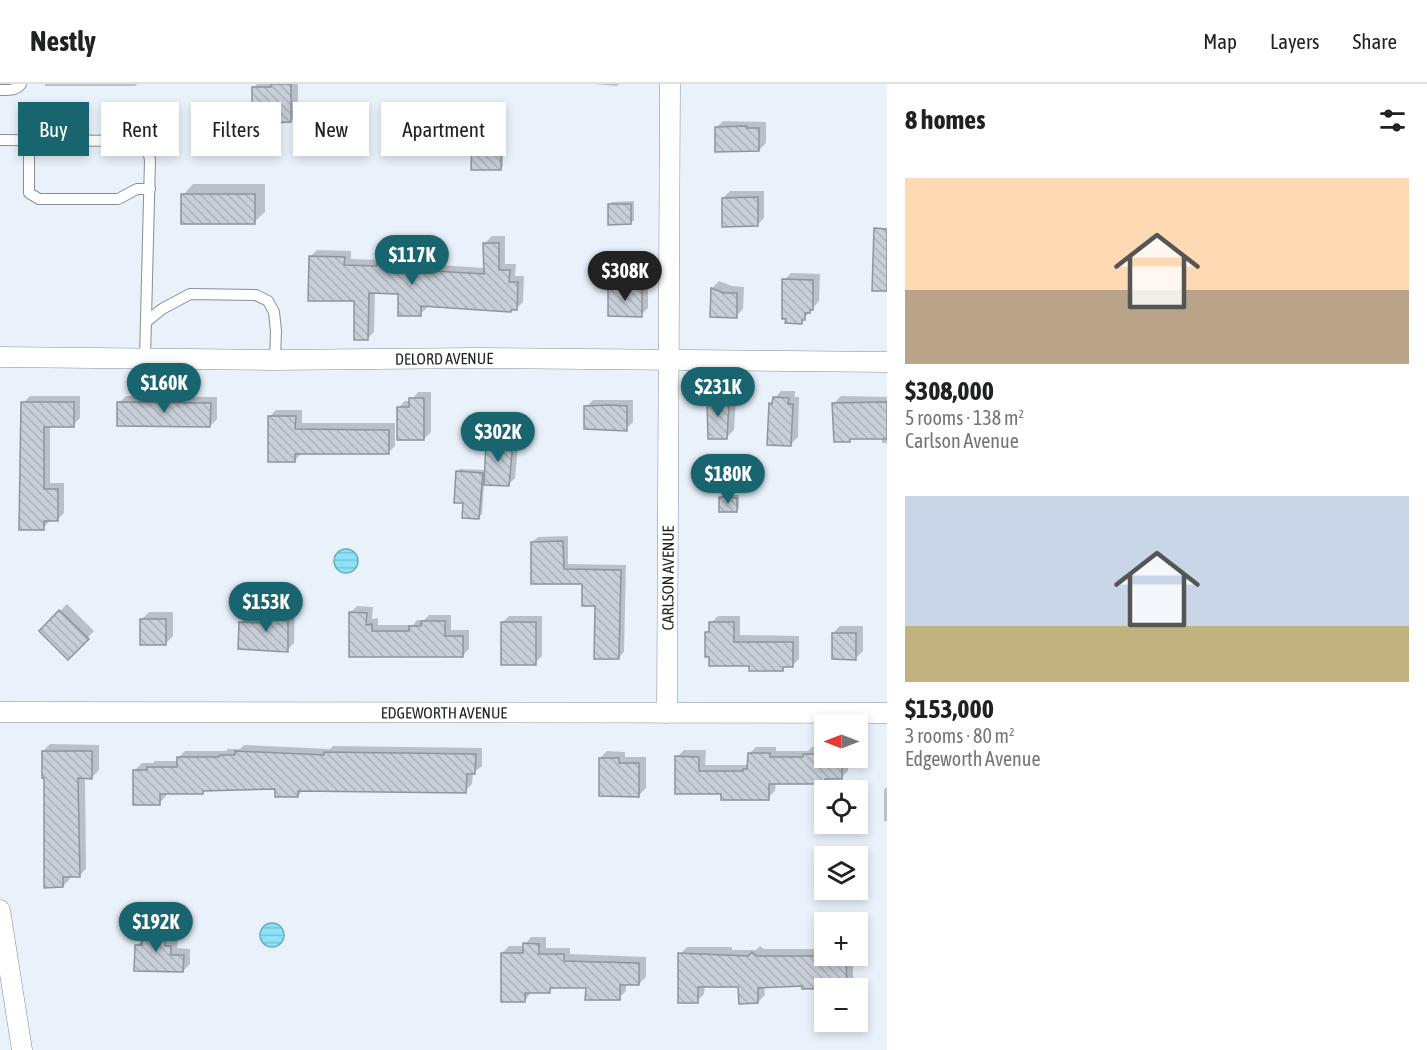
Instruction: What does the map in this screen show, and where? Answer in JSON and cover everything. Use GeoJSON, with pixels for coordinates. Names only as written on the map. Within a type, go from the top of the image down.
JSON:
{"type":"FeatureCollection","features":[{"type":"Feature","properties":{"kind":"street","name":"CARLSON AVENUE"},"geometry":{"type":"LineString","coordinates":[[667,713],[670,84]]}},
{"type":"Feature","properties":{"kind":"street","name":"DELORD AVENUE"},"geometry":{"type":"LineString","coordinates":[[0,357],[887,362]]}},
{"type":"Feature","properties":{"kind":"street","name":"EDGEWORTH AVENUE"},"geometry":{"type":"LineString","coordinates":[[0,712],[887,713]]}},
{"type":"Feature","properties":{"kind":"street"},"geometry":{"type":"LineString","coordinates":[[0,910],[22,1050]]}},
{"type":"Feature","properties":{"kind":"lane"},"geometry":{"type":"LineString","coordinates":[[0,90],[12,90],[21,84]]}},
{"type":"Feature","properties":{"kind":"lane"},"geometry":{"type":"LineString","coordinates":[[0,140],[18,141]]}},
{"type":"Feature","properties":{"kind":"lane"},"geometry":{"type":"LineString","coordinates":[[89,141],[142,141],[147,146],[150,160],[150,189],[145,359]]}},
{"type":"Feature","properties":{"kind":"lane"},"geometry":{"type":"LineString","coordinates":[[29,156],[29,193],[39,199],[118,199],[137,189],[150,189]]}},
{"type":"Feature","properties":{"kind":"lane"},"geometry":{"type":"LineString","coordinates":[[146,322],[162,309],[190,294],[256,295],[268,301],[274,312],[275,360]]}},
{"type":"Feature","properties":{"kind":"water"},"geometry":{"type":"Polygon","coordinates":[[[346,549],[351,550],[357,556],[357,566],[351,572],[346,573],[341,572],[335,566],[334,561],[335,556],[341,550],[346,549]]]}},
{"type":"Feature","properties":{"kind":"water"},"geometry":{"type":"Polygon","coordinates":[[[272,923],[277,924],[283,930],[283,940],[277,946],[272,947],[267,946],[261,940],[260,935],[261,930],[267,924],[272,923]]]}},
{"type":"Feature","properties":{"kind":"building"},"geometry":{"type":"Polygon","coordinates":[[[271,84],[291,84],[291,122],[281,122],[281,102],[252,102],[252,87],[271,87],[271,84]]]}},
{"type":"Feature","properties":{"kind":"building"},"geometry":{"type":"Polygon","coordinates":[[[747,126],[747,128],[759,128],[759,151],[715,152],[715,127],[747,126]]]}},
{"type":"Feature","properties":{"kind":"building"},"geometry":{"type":"Polygon","coordinates":[[[471,156],[501,156],[501,170],[471,170],[471,156]]]}},
{"type":"Feature","properties":{"kind":"building"},"geometry":{"type":"Polygon","coordinates":[[[181,194],[255,194],[255,224],[181,224],[181,194]]]}},
{"type":"Feature","properties":{"kind":"building"},"geometry":{"type":"Polygon","coordinates":[[[758,197],[758,226],[722,227],[722,198],[758,197]]]}},
{"type":"Feature","properties":{"kind":"building"},"geometry":{"type":"Polygon","coordinates":[[[608,204],[631,204],[631,224],[608,225],[608,204]]]}},
{"type":"Feature","properties":{"kind":"building"},"geometry":{"type":"Polygon","coordinates":[[[874,228],[887,229],[887,291],[872,291],[874,228]]]}},
{"type":"Feature","properties":{"kind":"building"},"geometry":{"type":"Polygon","coordinates":[[[483,243],[499,243],[499,270],[510,270],[509,282],[518,282],[517,310],[511,310],[511,312],[421,306],[421,316],[398,316],[398,294],[369,293],[368,340],[354,340],[354,301],[308,301],[309,256],[345,257],[344,265],[377,266],[377,262],[434,262],[434,271],[484,274],[483,243]]]}},
{"type":"Feature","properties":{"kind":"building"},"geometry":{"type":"Polygon","coordinates":[[[782,279],[813,280],[813,310],[805,313],[805,320],[802,320],[802,324],[785,323],[786,319],[782,319],[782,279]]]}},
{"type":"Feature","properties":{"kind":"building"},"geometry":{"type":"Polygon","coordinates":[[[608,287],[642,287],[642,317],[608,316],[608,287]]]}},
{"type":"Feature","properties":{"kind":"building"},"geometry":{"type":"Polygon","coordinates":[[[711,288],[724,293],[737,293],[737,318],[710,317],[711,288]]]}},
{"type":"Feature","properties":{"kind":"building"},"geometry":{"type":"Polygon","coordinates":[[[710,397],[726,397],[726,403],[729,403],[727,439],[708,439],[707,402],[710,402],[710,397]]]}},
{"type":"Feature","properties":{"kind":"building"},"geometry":{"type":"Polygon","coordinates":[[[773,397],[789,398],[788,404],[793,404],[791,446],[767,445],[769,403],[772,404],[773,397]]]}},
{"type":"Feature","properties":{"kind":"building"},"geometry":{"type":"Polygon","coordinates":[[[409,398],[424,398],[424,440],[397,440],[397,407],[409,407],[409,398]]]}},
{"type":"Feature","properties":{"kind":"building"},"geometry":{"type":"Polygon","coordinates":[[[21,402],[74,402],[74,427],[44,427],[44,489],[58,489],[58,521],[44,521],[44,530],[19,530],[21,402]]]}},
{"type":"Feature","properties":{"kind":"building"},"geometry":{"type":"Polygon","coordinates":[[[117,402],[211,403],[210,427],[117,426],[117,402]]]}},
{"type":"Feature","properties":{"kind":"building"},"geometry":{"type":"Polygon","coordinates":[[[887,402],[887,439],[850,439],[850,442],[834,442],[832,403],[887,402]]]}},
{"type":"Feature","properties":{"kind":"building"},"geometry":{"type":"Polygon","coordinates":[[[584,406],[627,406],[627,431],[584,429],[584,406]]]}},
{"type":"Feature","properties":{"kind":"building"},"geometry":{"type":"Polygon","coordinates":[[[268,416],[296,416],[295,429],[389,430],[389,454],[295,454],[295,462],[268,462],[268,416]]]}},
{"type":"Feature","properties":{"kind":"building"},"geometry":{"type":"Polygon","coordinates":[[[486,441],[513,442],[509,486],[484,485],[486,441]]]}},
{"type":"Feature","properties":{"kind":"building"},"geometry":{"type":"Polygon","coordinates":[[[456,471],[483,473],[479,519],[462,518],[463,503],[454,503],[456,471]]]}},
{"type":"Feature","properties":{"kind":"building"},"geometry":{"type":"Polygon","coordinates":[[[719,497],[737,498],[737,512],[719,512],[719,497]]]}},
{"type":"Feature","properties":{"kind":"building"},"geometry":{"type":"Polygon","coordinates":[[[563,541],[564,569],[621,570],[619,659],[594,659],[595,606],[582,606],[582,584],[531,584],[531,542],[563,541]]]}},
{"type":"Feature","properties":{"kind":"building"},"geometry":{"type":"Polygon","coordinates":[[[266,609],[288,610],[288,652],[238,649],[239,622],[264,623],[266,609]]]}},
{"type":"Feature","properties":{"kind":"building"},"geometry":{"type":"Polygon","coordinates":[[[59,610],[89,639],[68,660],[39,631],[59,610]]]}},
{"type":"Feature","properties":{"kind":"building"},"geometry":{"type":"Polygon","coordinates":[[[349,612],[367,613],[366,625],[372,624],[372,631],[409,631],[409,626],[421,626],[421,621],[445,621],[445,636],[463,636],[463,657],[349,657],[349,612]]]}},
{"type":"Feature","properties":{"kind":"building"},"geometry":{"type":"Polygon","coordinates":[[[140,619],[166,619],[166,645],[140,645],[140,619]]]}},
{"type":"Feature","properties":{"kind":"building"},"geometry":{"type":"Polygon","coordinates":[[[501,622],[536,622],[536,665],[501,665],[501,622]]]}},
{"type":"Feature","properties":{"kind":"building"},"geometry":{"type":"Polygon","coordinates":[[[709,622],[734,622],[734,642],[793,642],[793,667],[783,667],[783,671],[749,671],[749,666],[709,666],[709,657],[705,657],[705,632],[709,632],[709,622]]]}},
{"type":"Feature","properties":{"kind":"building"},"geometry":{"type":"Polygon","coordinates":[[[832,633],[856,633],[856,660],[832,659],[832,633]]]}},
{"type":"Feature","properties":{"kind":"building"},"geometry":{"type":"Polygon","coordinates":[[[42,751],[92,751],[92,779],[78,778],[80,877],[63,877],[63,887],[44,888],[42,751]]]}},
{"type":"Feature","properties":{"kind":"building"},"geometry":{"type":"Polygon","coordinates":[[[235,751],[324,755],[324,752],[476,754],[475,774],[467,774],[466,793],[298,791],[298,797],[275,797],[275,789],[203,791],[203,794],[160,794],[160,805],[133,805],[133,770],[147,770],[147,767],[177,767],[177,757],[219,757],[219,755],[235,755],[235,751]]]}},
{"type":"Feature","properties":{"kind":"building"},"geometry":{"type":"Polygon","coordinates":[[[748,753],[770,753],[770,757],[803,757],[803,754],[814,754],[814,768],[842,768],[842,779],[814,780],[814,784],[769,784],[769,800],[721,800],[721,794],[675,794],[675,756],[699,757],[699,771],[743,771],[747,769],[748,753]]]}},
{"type":"Feature","properties":{"kind":"building"},"geometry":{"type":"Polygon","coordinates":[[[599,758],[619,758],[619,763],[639,763],[639,797],[599,796],[599,758]]]}},
{"type":"Feature","properties":{"kind":"building"},"geometry":{"type":"Polygon","coordinates":[[[143,925],[165,926],[165,946],[171,946],[171,955],[184,955],[183,972],[134,971],[135,945],[142,945],[143,925]]]}},
{"type":"Feature","properties":{"kind":"building"},"geometry":{"type":"Polygon","coordinates":[[[523,943],[539,944],[539,954],[564,954],[564,961],[639,963],[639,985],[620,985],[620,1000],[585,1000],[586,988],[550,988],[550,993],[525,993],[525,1002],[501,1002],[501,953],[523,953],[523,943]]]}},
{"type":"Feature","properties":{"kind":"building"},"geometry":{"type":"Polygon","coordinates":[[[752,952],[757,956],[814,956],[814,966],[846,966],[847,978],[814,978],[814,989],[802,989],[802,986],[758,988],[758,1003],[739,1004],[738,987],[698,987],[698,1003],[678,1003],[678,953],[748,956],[752,952]]]}}]}
